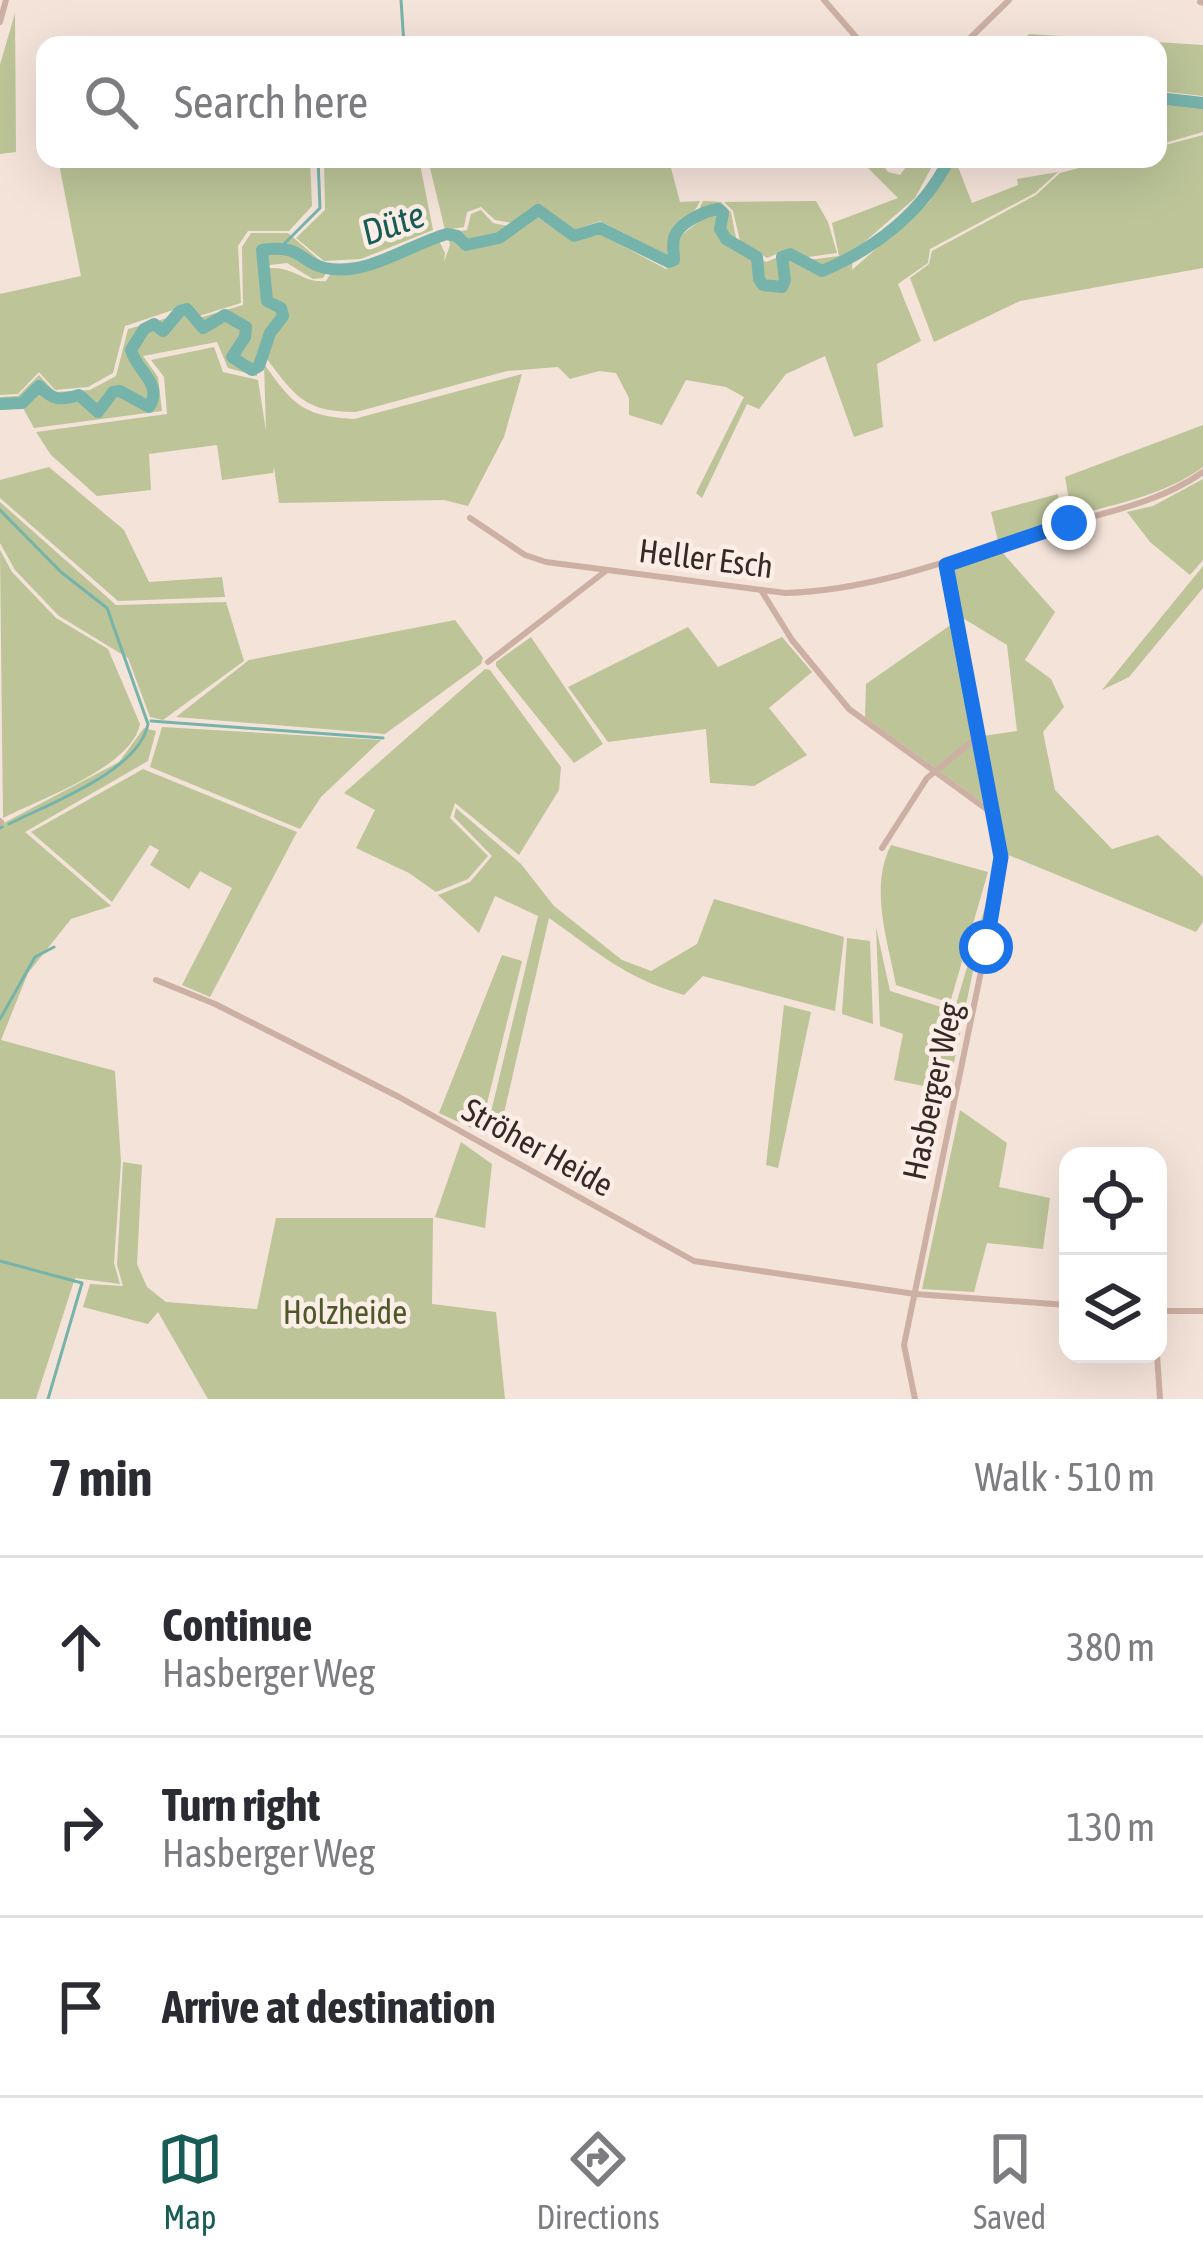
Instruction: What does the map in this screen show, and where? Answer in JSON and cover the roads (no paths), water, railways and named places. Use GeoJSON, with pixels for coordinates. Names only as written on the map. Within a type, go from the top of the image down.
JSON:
{"type":"FeatureCollection","features":[{"type":"Feature","properties":{"kind":"street"},"geometry":{"type":"LineString","coordinates":[[0,22],[6,0]]}},
{"type":"Feature","properties":{"kind":"street"},"geometry":{"type":"LineString","coordinates":[[824,0],[855,36]]}},
{"type":"Feature","properties":{"kind":"street"},"geometry":{"type":"LineString","coordinates":[[972,36],[1010,0]]}},
{"type":"Feature","properties":{"kind":"street"},"geometry":{"type":"LineString","coordinates":[[946,565],[1151,500],[1203,472]]}},
{"type":"Feature","properties":{"kind":"street","name":"Heller Esch"},"geometry":{"type":"LineString","coordinates":[[470,518],[480,529],[546,562],[761,590],[818,592],[946,565]]}},
{"type":"Feature","properties":{"kind":"street","name":"Hasberger Weg"},"geometry":{"type":"LineString","coordinates":[[915,1399],[903,1354],[1001,857],[946,565]]}},
{"type":"Feature","properties":{"kind":"street"},"geometry":{"type":"LineString","coordinates":[[488,662],[607,570]]}},
{"type":"Feature","properties":{"kind":"street"},"geometry":{"type":"LineString","coordinates":[[761,590],[793,640],[849,709],[993,813]]}},
{"type":"Feature","properties":{"kind":"street"},"geometry":{"type":"LineString","coordinates":[[881,848],[933,772],[979,736]]}},
{"type":"Feature","properties":{"kind":"street","name":"Ströher Heide"},"geometry":{"type":"LineString","coordinates":[[156,980],[399,1097],[694,1262],[915,1294],[1059,1304]]}},
{"type":"Feature","properties":{"kind":"street"},"geometry":{"type":"LineString","coordinates":[[1167,1311],[1203,1311]]}},
{"type":"Feature","properties":{"kind":"street"},"geometry":{"type":"LineString","coordinates":[[1157,1363],[1160,1399]]}},
{"type":"Feature","properties":{"kind":"waterway"},"geometry":{"type":"LineString","coordinates":[[401,0],[403,36]]}},
{"type":"Feature","properties":{"kind":"waterway","name":"Düte"},"geometry":{"type":"LineString","coordinates":[[1167,99],[1203,103]]}},
{"type":"Feature","properties":{"kind":"waterway"},"geometry":{"type":"LineString","coordinates":[[280,248],[320,208],[318,168]]}},
{"type":"Feature","properties":{"kind":"waterway","name":"Düte"},"geometry":{"type":"LineString","coordinates":[[0,404],[22,403],[39,386],[57,398],[79,395],[98,412],[113,392],[120,391],[149,407],[153,391],[131,350],[144,329],[154,324],[163,331],[187,309],[203,328],[225,315],[246,327],[232,357],[252,370],[259,366],[270,333],[283,316],[281,308],[267,301],[262,250],[293,251],[325,268],[356,268],[447,234],[466,245],[499,238],[538,210],[574,236],[600,228],[669,262],[674,260],[673,241],[681,227],[718,209],[723,213],[720,229],[726,239],[757,257],[763,285],[782,287],[782,257],[790,254],[822,271],[861,252],[912,211],[944,168]]}},
{"type":"Feature","properties":{"kind":"waterway"},"geometry":{"type":"LineString","coordinates":[[0,510],[61,572],[107,608],[148,724],[141,741],[111,771],[9,824]]}},
{"type":"Feature","properties":{"kind":"waterway"},"geometry":{"type":"LineString","coordinates":[[151,721],[383,738]]}},
{"type":"Feature","properties":{"kind":"waterway"},"geometry":{"type":"LineString","coordinates":[[0,1019],[35,957],[54,947]]}},
{"type":"Feature","properties":{"kind":"waterway"},"geometry":{"type":"LineString","coordinates":[[0,1261],[82,1283],[48,1399]]}},
{"type":"Feature","properties":{"kind":"park label","name":"Holzheide"},"geometry":{"type":"Point","coordinates":[345,1312]}}]}
